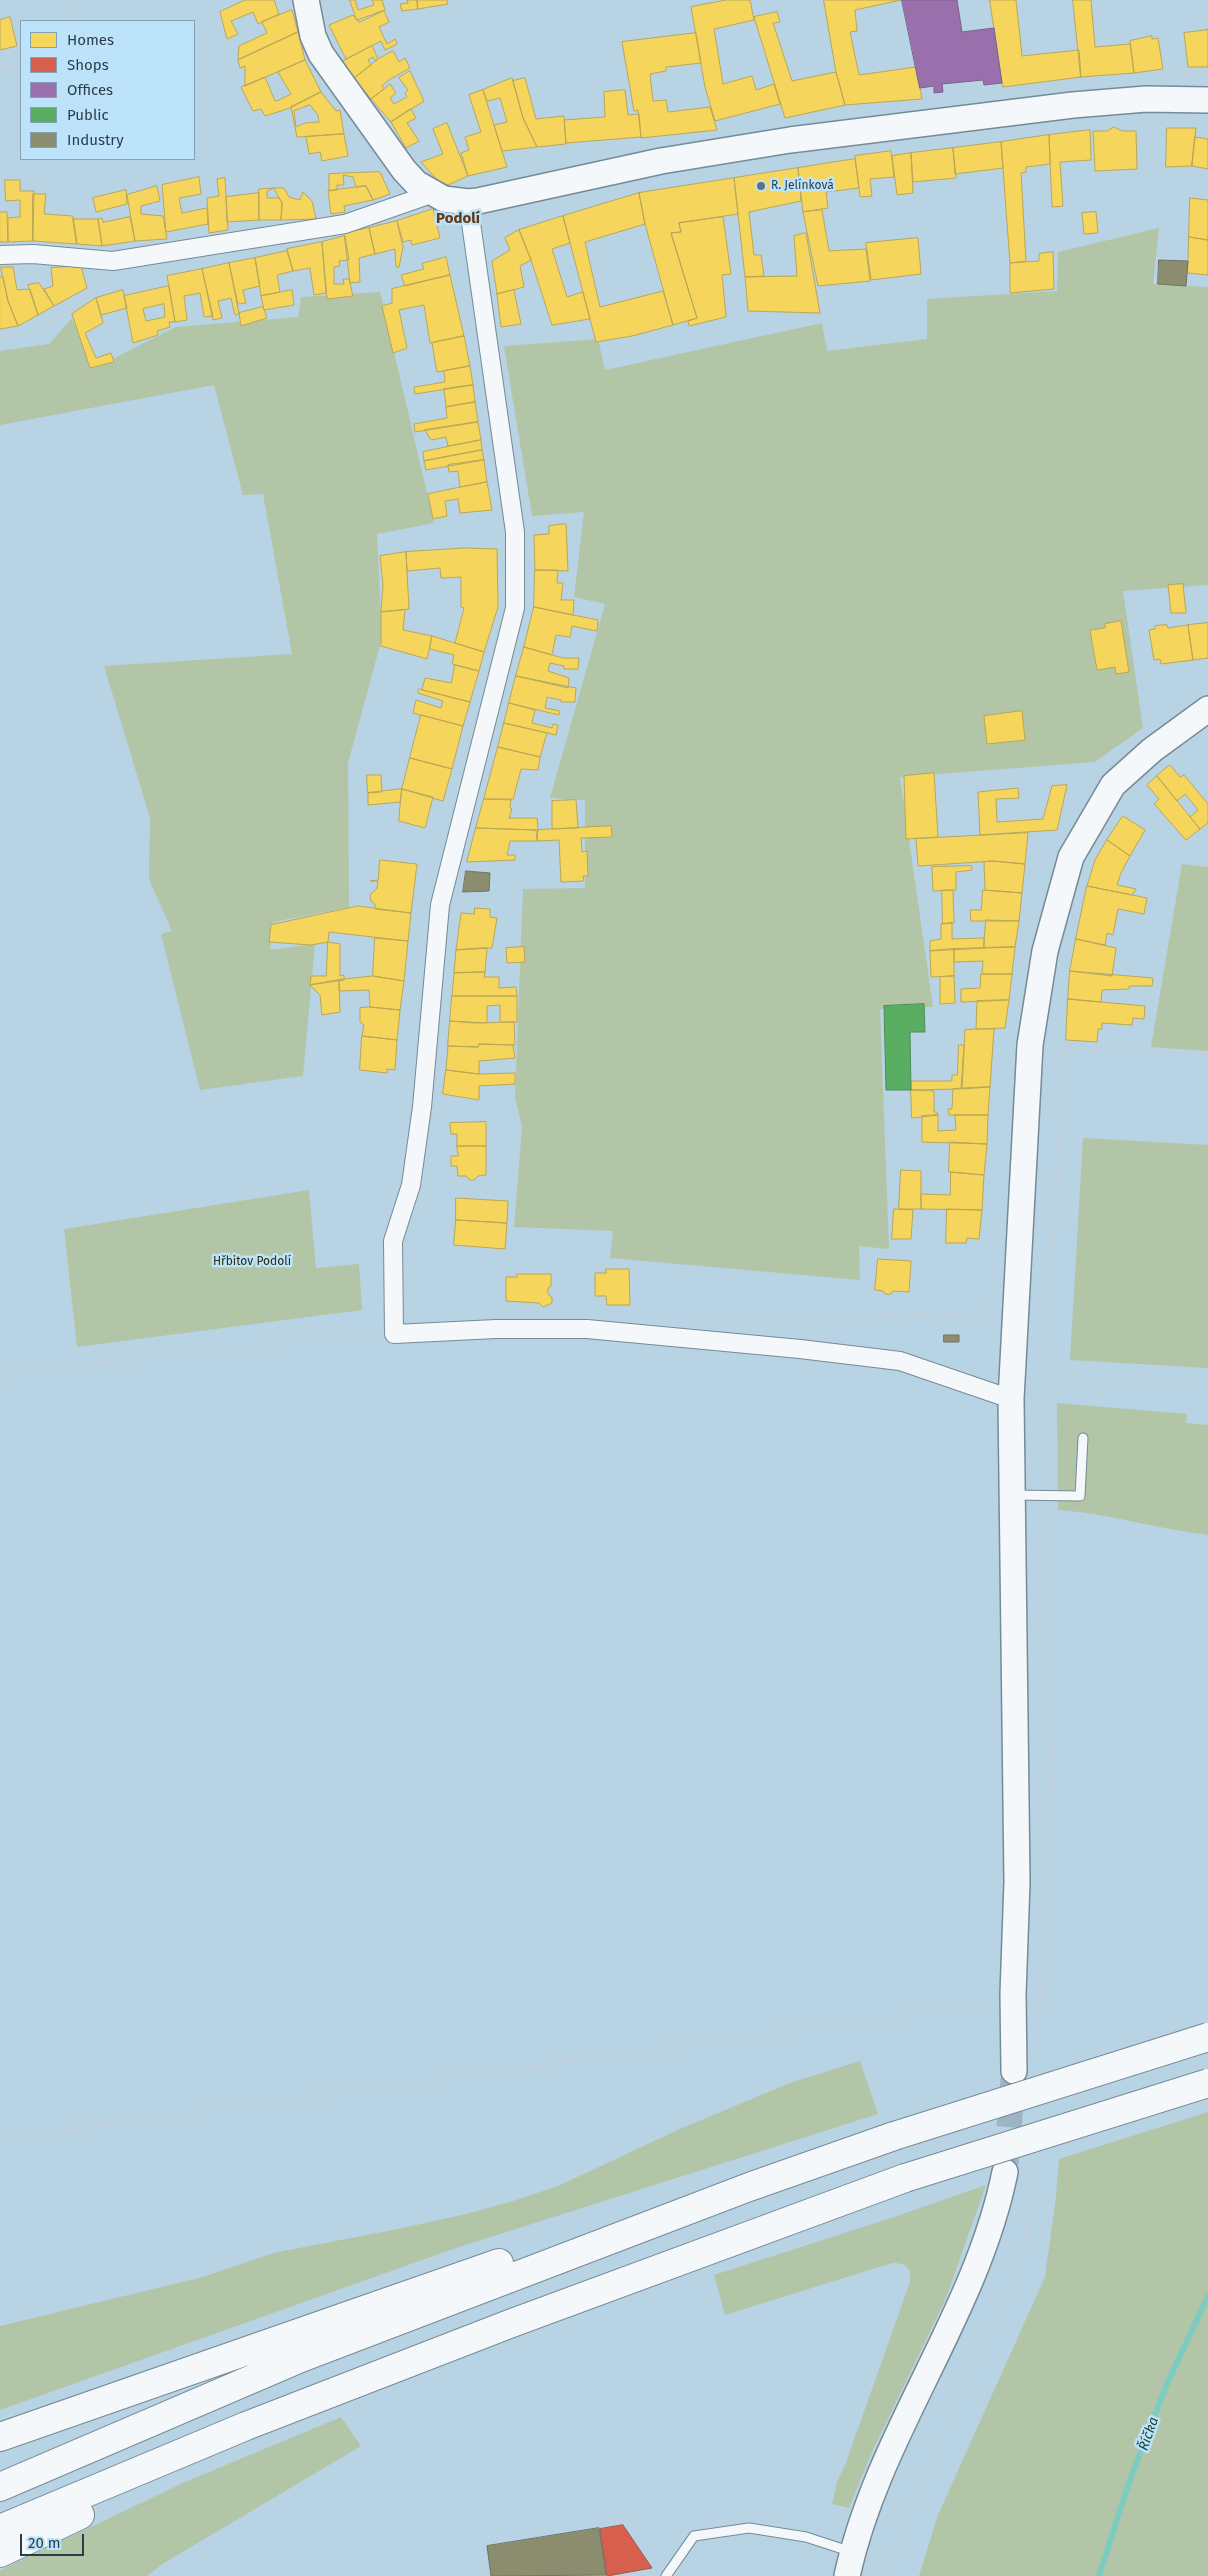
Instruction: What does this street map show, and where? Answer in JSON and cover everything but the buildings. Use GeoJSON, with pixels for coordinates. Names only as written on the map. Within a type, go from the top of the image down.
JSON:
{"type":"FeatureCollection","features":[{"type":"Feature","properties":{"kind":"highway"},"geometry":{"type":"LineString","coordinates":[[0,2486],[301,2358],[749,2187],[894,2136],[1208,2037]]}},
{"type":"Feature","properties":{"kind":"highway"},"geometry":{"type":"LineString","coordinates":[[0,2529],[246,2426],[512,2323],[905,2178],[1208,2083]]}},
{"type":"Feature","properties":{"kind":"highway"},"geometry":{"type":"LineString","coordinates":[[0,2437],[560,2242],[749,2187]]}},
{"type":"Feature","properties":{"kind":"highway"},"geometry":{"type":"LineString","coordinates":[[0,2553],[134,2491],[246,2426]]}},
{"type":"Feature","properties":{"kind":"street"},"geometry":{"type":"LineString","coordinates":[[306,0],[313,36],[329,67],[404,170],[430,194],[444,199],[468,202],[661,161],[790,140],[1073,105],[1146,99],[1208,100]]}},
{"type":"Feature","properties":{"kind":"street"},"geometry":{"type":"LineString","coordinates":[[0,255],[33,254],[112,261],[345,224],[430,194]]}},
{"type":"Feature","properties":{"kind":"street"},"geometry":{"type":"LineString","coordinates":[[468,202],[515,532],[515,608],[440,905],[422,1107],[411,1185],[393,1241],[394,1334],[496,1328],[587,1329],[800,1349],[900,1361],[1011,1399]]}},
{"type":"Feature","properties":{"kind":"street"},"geometry":{"type":"LineString","coordinates":[[1014,2071],[1013,1994],[1017,1882],[1011,1399],[1030,1045],[1045,952],[1071,856],[1113,785],[1152,750],[1208,709]]}},
{"type":"Feature","properties":{"kind":"street"},"geometry":{"type":"LineString","coordinates":[[850,2564],[867,2507],[977,2269],[1000,2197],[1005,2172]]}},
{"type":"Feature","properties":{"kind":"lane"},"geometry":{"type":"LineString","coordinates":[[1013,1495],[1080,1496],[1083,1438]]}},
{"type":"Feature","properties":{"kind":"lane"},"geometry":{"type":"LineString","coordinates":[[666,2576],[694,2536],[749,2528],[806,2537],[850,2564]]}},
{"type":"Feature","properties":{"kind":"path"},"geometry":{"type":"LineString","coordinates":[[70,0],[74,20]]}},
{"type":"Feature","properties":{"kind":"path"},"geometry":{"type":"LineString","coordinates":[[0,67],[20,62]]}},
{"type":"Feature","properties":{"kind":"path"},"geometry":{"type":"LineString","coordinates":[[0,338],[29,333],[77,306],[92,294],[112,261]]}},
{"type":"Feature","properties":{"kind":"path"},"geometry":{"type":"LineString","coordinates":[[1030,1045],[1208,1054]]}},
{"type":"Feature","properties":{"kind":"path"},"geometry":{"type":"LineString","coordinates":[[1037,2025],[1053,1898],[1048,1374],[1062,1048]]}},
{"type":"Feature","properties":{"kind":"path"},"geometry":{"type":"LineString","coordinates":[[682,1318],[1016,1311]]}},
{"type":"Feature","properties":{"kind":"path"},"geometry":{"type":"LineString","coordinates":[[0,1376],[198,1350],[394,1334]]}},
{"type":"Feature","properties":{"kind":"path"},"geometry":{"type":"LineString","coordinates":[[1048,1374],[1208,1383]]}},
{"type":"Feature","properties":{"kind":"path"},"geometry":{"type":"LineString","coordinates":[[0,2139],[988,2005],[1013,1994]]}},
{"type":"Feature","properties":{"kind":"path"},"geometry":{"type":"LineString","coordinates":[[888,2576],[914,2494],[1010,2291],[1024,2240],[1034,2161]]}},
{"type":"Feature","properties":{"kind":"green space"},"geometry":{"type":"Polygon","coordinates":[[[1159,228],[1153,284],[1208,287],[1208,585],[1123,591],[1143,728],[1095,762],[900,777],[933,1007],[880,1009],[889,1249],[859,1246],[860,1280],[610,1258],[613,1231],[514,1227],[522,1127],[515,1097],[523,889],[585,888],[585,800],[550,798],[605,604],[574,597],[584,512],[532,516],[504,346],[598,339],[605,370],[822,323],[827,351],[927,339],[927,299],[1057,291],[1058,252],[1159,228]]]}},
{"type":"Feature","properties":{"kind":"green space"},"geometry":{"type":"Polygon","coordinates":[[[380,292],[434,523],[377,534],[382,638],[348,763],[349,907],[273,922],[270,950],[315,944],[303,1076],[200,1090],[161,934],[172,931],[149,879],[150,818],[104,666],[292,654],[263,494],[243,495],[214,385],[0,425],[0,351],[49,344],[72,318],[93,369],[176,327],[298,317],[301,297],[380,292]]]}},
{"type":"Feature","properties":{"kind":"green space"},"geometry":{"type":"Polygon","coordinates":[[[1182,864],[1208,867],[1208,1051],[1151,1047],[1182,864]]]}},
{"type":"Feature","properties":{"kind":"green space"},"geometry":{"type":"Polygon","coordinates":[[[1083,1138],[1208,1145],[1208,1368],[1070,1360],[1083,1138]]]}},
{"type":"Feature","properties":{"kind":"green space","name":"Hřbitov Podolí"},"geometry":{"type":"Polygon","coordinates":[[[309,1190],[316,1268],[359,1264],[362,1310],[77,1347],[64,1229],[309,1190]]]}},
{"type":"Feature","properties":{"kind":"green space"},"geometry":{"type":"Polygon","coordinates":[[[1057,1403],[1187,1414],[1186,1423],[1208,1425],[1208,1535],[1095,1514],[1058,1510],[1057,1403]]]}},
{"type":"Feature","properties":{"kind":"green space"},"geometry":{"type":"Polygon","coordinates":[[[860,2061],[878,2114],[456,2248],[0,2410],[0,2326],[203,2277],[273,2253],[398,2229],[466,2214],[513,2201],[558,2186],[680,2129],[790,2083],[860,2061]]]}},
{"type":"Feature","properties":{"kind":"green space"},"geometry":{"type":"Polygon","coordinates":[[[1208,2112],[1208,2576],[919,2576],[938,2515],[1045,2277],[1059,2159],[1208,2112]]]}},
{"type":"Feature","properties":{"kind":"green space"},"geometry":{"type":"Polygon","coordinates":[[[986,2185],[946,2298],[872,2452],[849,2508],[832,2504],[837,2482],[845,2465],[909,2285],[910,2271],[902,2264],[892,2263],[725,2315],[714,2275],[986,2185]]]}},
{"type":"Feature","properties":{"kind":"green space"},"geometry":{"type":"Polygon","coordinates":[[[341,2417],[361,2446],[164,2563],[147,2576],[0,2576],[0,2571],[5,2568],[185,2482],[341,2417]]]}},
{"type":"Feature","properties":{"kind":"waterway","name":"Říčka"},"geometry":{"type":"LineString","coordinates":[[1099,2576],[1128,2485],[1166,2386],[1208,2296]]}},
{"type":"Feature","properties":{"kind":"tunnel"},"geometry":{"type":"LineString","coordinates":[[1006,2164],[1013,2079]]}},
{"type":"Feature","properties":{"kind":"place","name":"R. Jelínková"},"geometry":{"type":"Point","coordinates":[761,186]}},
{"type":"Feature","properties":{"kind":"district","name":"Podolí"},"geometry":{"type":"Point","coordinates":[458,219]}}]}
